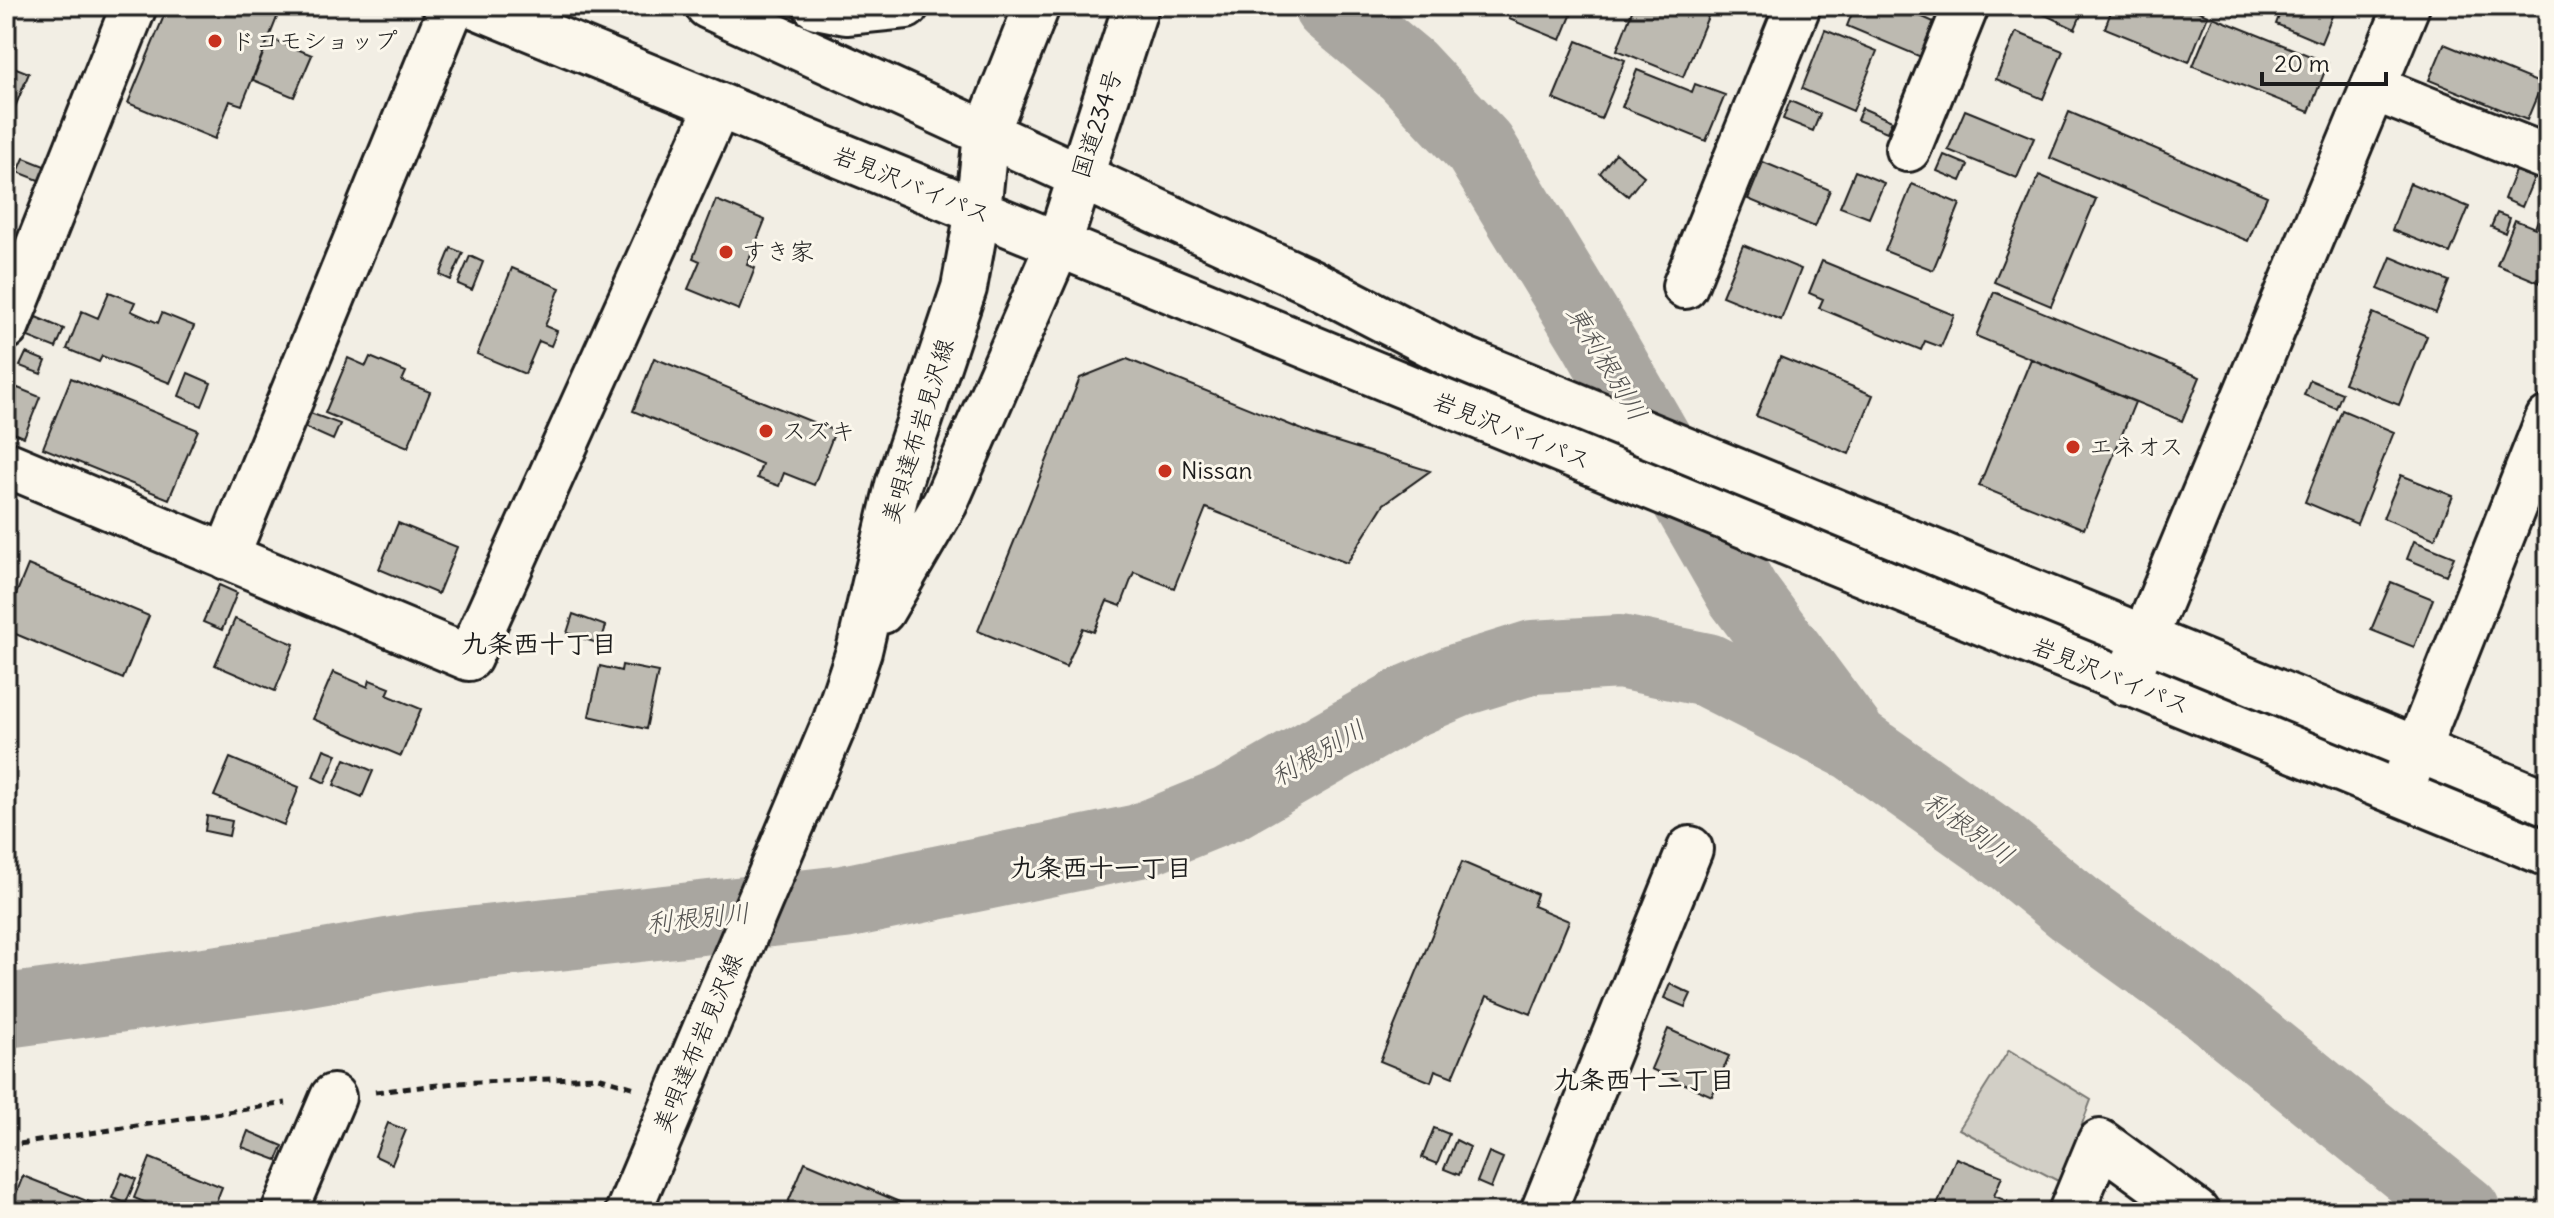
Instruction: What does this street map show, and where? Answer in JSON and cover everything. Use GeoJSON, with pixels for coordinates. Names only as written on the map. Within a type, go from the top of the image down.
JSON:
{"type":"FeatureCollection","features":[{"type":"Feature","properties":{"kind":"main road"},"geometry":{"type":"LineString","coordinates":[[6,327],[134,6]]}},
{"type":"Feature","properties":{"kind":"main road"},"geometry":{"type":"LineString","coordinates":[[226,557],[452,6]]}},
{"type":"Feature","properties":{"kind":"main road","name":"岩見沢バイパス"},"geometry":{"type":"LineString","coordinates":[[476,6],[717,108],[1059,243],[2548,854]]}},
{"type":"Feature","properties":{"kind":"main road","name":"岩見沢バイパス"},"geometry":{"type":"LineString","coordinates":[[708,6],[1309,281],[1448,353],[2548,803]]}},
{"type":"Feature","properties":{"kind":"main road"},"geometry":{"type":"LineString","coordinates":[[816,6],[846,12],[906,6]]}},
{"type":"Feature","properties":{"kind":"main road"},"geometry":{"type":"LineString","coordinates":[[978,211],[986,134],[1037,6]]}},
{"type":"Feature","properties":{"kind":"main road"},"geometry":{"type":"LineString","coordinates":[[1685,286],[1798,6]]}},
{"type":"Feature","properties":{"kind":"main road"},"geometry":{"type":"LineString","coordinates":[[1908,149],[1966,6]]}},
{"type":"Feature","properties":{"kind":"main road"},"geometry":{"type":"LineString","coordinates":[[2126,683],[2407,6]]}},
{"type":"Feature","properties":{"kind":"main road","name":"国道234号"},"geometry":{"type":"LineString","coordinates":[[1059,243],[1135,8]]}},
{"type":"Feature","properties":{"kind":"main road"},"geometry":{"type":"LineString","coordinates":[[2373,88],[2548,158]]}},
{"type":"Feature","properties":{"kind":"main road"},"geometry":{"type":"LineString","coordinates":[[6,464],[469,658],[717,108]]}},
{"type":"Feature","properties":{"kind":"main road","name":"美唄達布岩見沢線"},"geometry":{"type":"LineString","coordinates":[[628,1212],[715,1000],[836,720],[859,651],[898,485],[964,288],[978,211]]}},
{"type":"Feature","properties":{"kind":"main road","name":"美唄達布岩見沢線"},"geometry":{"type":"LineString","coordinates":[[859,651],[945,503],[1059,243]]}},
{"type":"Feature","properties":{"kind":"main road"},"geometry":{"type":"LineString","coordinates":[[2400,793],[2548,419]]}},
{"type":"Feature","properties":{"kind":"main road"},"geometry":{"type":"LineString","coordinates":[[1543,1212],[1690,849]]}},
{"type":"Feature","properties":{"kind":"main road"},"geometry":{"type":"LineString","coordinates":[[284,1212],[333,1097]]}},
{"type":"Feature","properties":{"kind":"main road"},"geometry":{"type":"LineString","coordinates":[[2071,1212],[2100,1142],[2196,1212]]}},
{"type":"Feature","properties":{"kind":"shaded area"},"geometry":{"type":"Polygon","coordinates":[[[2009,1050],[2091,1100],[2060,1182],[1959,1129],[2009,1050]]]}},
{"type":"Feature","properties":{"kind":"building"},"geometry":{"type":"Polygon","coordinates":[[[168,6],[270,6],[280,10],[242,105],[230,101],[215,139],[128,103],[168,6]]]}},
{"type":"Feature","properties":{"kind":"building"},"geometry":{"type":"Polygon","coordinates":[[[1514,6],[1575,6],[1561,40],[1509,19],[1514,6]]]}},
{"type":"Feature","properties":{"kind":"building"},"geometry":{"type":"Polygon","coordinates":[[[1634,6],[1690,6],[1709,14],[1683,77],[1617,50],[1634,6]]]}},
{"type":"Feature","properties":{"kind":"building"},"geometry":{"type":"Polygon","coordinates":[[[1855,6],[1898,6],[1936,23],[1921,57],[1847,26],[1855,6]]]}},
{"type":"Feature","properties":{"kind":"building"},"geometry":{"type":"Polygon","coordinates":[[[2026,6],[2085,6],[2075,29],[2026,6]]]}},
{"type":"Feature","properties":{"kind":"building"},"geometry":{"type":"Polygon","coordinates":[[[2113,6],[2185,6],[2208,15],[2189,62],[2105,28],[2113,6]]]}},
{"type":"Feature","properties":{"kind":"building"},"geometry":{"type":"Polygon","coordinates":[[[2283,6],[2298,9],[2299,6],[2336,6],[2321,43],[2276,24],[2283,6]]]}},
{"type":"Feature","properties":{"kind":"building"},"geometry":{"type":"Polygon","coordinates":[[[2213,17],[2328,63],[2309,112],[2193,66],[2213,17]]]}},
{"type":"Feature","properties":{"kind":"building"},"geometry":{"type":"Polygon","coordinates":[[[1825,30],[1877,51],[1853,111],[1802,89],[1825,30]]]}},
{"type":"Feature","properties":{"kind":"building"},"geometry":{"type":"Polygon","coordinates":[[[2016,32],[2063,51],[2043,99],[1996,79],[2016,32]]]}},
{"type":"Feature","properties":{"kind":"building"},"geometry":{"type":"Polygon","coordinates":[[[269,38],[312,55],[294,97],[253,80],[269,38]]]}},
{"type":"Feature","properties":{"kind":"building"},"geometry":{"type":"Polygon","coordinates":[[[1577,41],[1625,60],[1601,119],[1553,99],[1577,41]]]}},
{"type":"Feature","properties":{"kind":"building"},"geometry":{"type":"Polygon","coordinates":[[[2444,44],[2542,84],[2527,120],[2429,80],[2444,44]]]}},
{"type":"Feature","properties":{"kind":"building"},"geometry":{"type":"Polygon","coordinates":[[[6,64],[29,73],[6,129],[6,64]]]}},
{"type":"Feature","properties":{"kind":"building"},"geometry":{"type":"Polygon","coordinates":[[[1637,70],[1692,92],[1695,84],[1725,95],[1706,141],[1622,107],[1637,70]]]}},
{"type":"Feature","properties":{"kind":"building"},"geometry":{"type":"Polygon","coordinates":[[[1790,101],[1820,114],[1813,131],[1783,119],[1790,101]]]}},
{"type":"Feature","properties":{"kind":"building"},"geometry":{"type":"Polygon","coordinates":[[[1862,108],[1892,121],[1887,132],[1857,120],[1862,108]]]}},
{"type":"Feature","properties":{"kind":"building"},"geometry":{"type":"Polygon","coordinates":[[[1965,110],[2034,138],[2017,178],[1948,150],[1965,110]]]}},
{"type":"Feature","properties":{"kind":"building"},"geometry":{"type":"Polygon","coordinates":[[[2069,112],[2267,196],[2248,241],[2050,158],[2069,112]]]}},
{"type":"Feature","properties":{"kind":"building"},"geometry":{"type":"Polygon","coordinates":[[[1616,153],[1644,176],[1628,196],[1600,173],[1616,153]]]}},
{"type":"Feature","properties":{"kind":"building"},"geometry":{"type":"Polygon","coordinates":[[[1944,155],[1968,165],[1961,181],[1937,171],[1944,155]]]}},
{"type":"Feature","properties":{"kind":"building"},"geometry":{"type":"Polygon","coordinates":[[[24,158],[47,167],[41,181],[18,172],[24,158]]]}},
{"type":"Feature","properties":{"kind":"building"},"geometry":{"type":"Polygon","coordinates":[[[1763,162],[1830,190],[1815,227],[1748,199],[1763,162]]]}},
{"type":"Feature","properties":{"kind":"building"},"geometry":{"type":"Polygon","coordinates":[[[1855,171],[1884,183],[1869,218],[1840,207],[1855,171]]]}},
{"type":"Feature","properties":{"kind":"building"},"geometry":{"type":"Polygon","coordinates":[[[2515,171],[2534,178],[2522,207],[2504,199],[2515,171]]]}},
{"type":"Feature","properties":{"kind":"building"},"geometry":{"type":"Polygon","coordinates":[[[2039,175],[2096,199],[2051,306],[1994,282],[2039,175]]]}},
{"type":"Feature","properties":{"kind":"building"},"geometry":{"type":"Polygon","coordinates":[[[2410,183],[2469,207],[2450,253],[2392,230],[2410,183]]]}},
{"type":"Feature","properties":{"kind":"building"},"geometry":{"type":"Polygon","coordinates":[[[1912,184],[1960,204],[1933,270],[1885,251],[1912,184]]]}},
{"type":"Feature","properties":{"kind":"building"},"geometry":{"type":"Polygon","coordinates":[[[716,200],[765,220],[747,265],[755,268],[739,310],[688,289],[700,261],[693,258],[716,200]]]}},
{"type":"Feature","properties":{"kind":"building"},"geometry":{"type":"Polygon","coordinates":[[[2497,213],[2510,218],[2505,233],[2491,227],[2497,213]]]}},
{"type":"Feature","properties":{"kind":"building"},"geometry":{"type":"Polygon","coordinates":[[[2540,214],[2548,217],[2548,286],[2497,265],[2515,220],[2535,228],[2540,214]]]}},
{"type":"Feature","properties":{"kind":"building"},"geometry":{"type":"Polygon","coordinates":[[[1743,245],[1801,269],[1781,320],[1722,296],[1743,245]]]}},
{"type":"Feature","properties":{"kind":"building"},"geometry":{"type":"Polygon","coordinates":[[[451,248],[463,253],[451,280],[440,275],[451,248]]]}},
{"type":"Feature","properties":{"kind":"building"},"geometry":{"type":"Polygon","coordinates":[[[470,256],[483,262],[472,290],[458,284],[470,256]]]}},
{"type":"Feature","properties":{"kind":"building"},"geometry":{"type":"Polygon","coordinates":[[[2391,257],[2449,281],[2436,313],[2378,289],[2391,257]]]}},
{"type":"Feature","properties":{"kind":"building"},"geometry":{"type":"Polygon","coordinates":[[[1822,261],[1954,315],[1941,347],[1925,341],[1921,350],[1819,308],[1823,299],[1809,293],[1822,261]]]}},
{"type":"Feature","properties":{"kind":"building"},"geometry":{"type":"Polygon","coordinates":[[[512,268],[560,288],[545,326],[557,331],[551,346],[539,341],[525,374],[477,354],[512,268]]]}},
{"type":"Feature","properties":{"kind":"building"},"geometry":{"type":"Polygon","coordinates":[[[109,292],[135,302],[131,311],[158,323],[162,313],[194,326],[170,383],[102,356],[99,362],[67,349],[82,311],[98,318],[109,292]]]}},
{"type":"Feature","properties":{"kind":"building"},"geometry":{"type":"Polygon","coordinates":[[[1994,292],[2200,377],[2182,421],[1976,336],[1994,292]]]}},
{"type":"Feature","properties":{"kind":"building"},"geometry":{"type":"Polygon","coordinates":[[[2373,313],[2427,336],[2399,405],[2344,383],[2373,313]]]}},
{"type":"Feature","properties":{"kind":"building"},"geometry":{"type":"Polygon","coordinates":[[[36,317],[64,329],[56,348],[28,337],[36,317]]]}},
{"type":"Feature","properties":{"kind":"building"},"geometry":{"type":"Polygon","coordinates":[[[26,353],[46,361],[41,374],[20,366],[26,353]]]}},
{"type":"Feature","properties":{"kind":"building"},"geometry":{"type":"Polygon","coordinates":[[[370,357],[406,372],[402,381],[430,392],[408,447],[325,413],[348,358],[366,366],[370,357]]]}},
{"type":"Feature","properties":{"kind":"building"},"geometry":{"type":"Polygon","coordinates":[[[1780,357],[1873,395],[1849,454],[1756,416],[1780,357]]]}},
{"type":"Feature","properties":{"kind":"building"},"geometry":{"type":"Polygon","coordinates":[[[654,358],[835,431],[814,485],[784,473],[779,486],[757,478],[762,464],[633,411],[654,358]]]}},
{"type":"Feature","properties":{"kind":"building"},"geometry":{"type":"Polygon","coordinates":[[[1127,359],[1315,435],[1430,471],[1384,504],[1347,563],[1206,508],[1174,588],[1134,572],[1121,606],[1107,601],[1094,632],[1083,628],[1066,667],[978,631],[1080,378],[1127,359]]]}},
{"type":"Feature","properties":{"kind":"building"},"geometry":{"type":"Polygon","coordinates":[[[2031,359],[2135,402],[2084,529],[1979,486],[2031,359]]]}},
{"type":"Feature","properties":{"kind":"building"},"geometry":{"type":"Polygon","coordinates":[[[188,373],[211,383],[202,406],[179,396],[188,373]]]}},
{"type":"Feature","properties":{"kind":"building"},"geometry":{"type":"Polygon","coordinates":[[[71,378],[198,430],[169,499],[43,448],[71,378]]]}},
{"type":"Feature","properties":{"kind":"building"},"geometry":{"type":"Polygon","coordinates":[[[2310,380],[2342,393],[2336,408],[2304,395],[2310,380]]]}},
{"type":"Feature","properties":{"kind":"building"},"geometry":{"type":"Polygon","coordinates":[[[8,384],[40,397],[24,437],[6,430],[8,384]]]}},
{"type":"Feature","properties":{"kind":"building"},"geometry":{"type":"Polygon","coordinates":[[[2342,410],[2394,432],[2357,524],[2305,502],[2342,410]]]}},
{"type":"Feature","properties":{"kind":"building"},"geometry":{"type":"Polygon","coordinates":[[[310,413],[340,424],[333,440],[304,427],[310,413]]]}},
{"type":"Feature","properties":{"kind":"building"},"geometry":{"type":"Polygon","coordinates":[[[2401,475],[2453,496],[2435,539],[2383,518],[2401,475]]]}},
{"type":"Feature","properties":{"kind":"building"},"geometry":{"type":"Polygon","coordinates":[[[398,523],[457,547],[438,594],[379,569],[398,523]]]}},
{"type":"Feature","properties":{"kind":"building"},"geometry":{"type":"Polygon","coordinates":[[[2414,541],[2454,557],[2446,575],[2407,559],[2414,541]]]}},
{"type":"Feature","properties":{"kind":"building"},"geometry":{"type":"Polygon","coordinates":[[[28,565],[149,616],[123,679],[6,630],[6,619],[28,565]]]}},
{"type":"Feature","properties":{"kind":"building"},"geometry":{"type":"Polygon","coordinates":[[[2391,582],[2433,599],[2414,647],[2371,630],[2391,582]]]}},
{"type":"Feature","properties":{"kind":"building"},"geometry":{"type":"Polygon","coordinates":[[[219,585],[237,593],[222,630],[203,622],[219,585]]]}},
{"type":"Feature","properties":{"kind":"building"},"geometry":{"type":"Polygon","coordinates":[[[573,614],[606,626],[600,644],[567,633],[573,614]]]}},
{"type":"Feature","properties":{"kind":"building"},"geometry":{"type":"Polygon","coordinates":[[[235,619],[294,644],[275,691],[215,665],[235,619]]]}},
{"type":"Feature","properties":{"kind":"building"},"geometry":{"type":"Polygon","coordinates":[[[622,665],[658,672],[646,729],[589,716],[600,666],[621,671],[622,665]]]}},
{"type":"Feature","properties":{"kind":"building"},"geometry":{"type":"Polygon","coordinates":[[[333,672],[368,687],[370,680],[390,688],[387,695],[421,709],[401,756],[313,719],[333,672]]]}},
{"type":"Feature","properties":{"kind":"building"},"geometry":{"type":"Polygon","coordinates":[[[324,749],[337,754],[325,783],[313,777],[324,749]]]}},
{"type":"Feature","properties":{"kind":"building"},"geometry":{"type":"Polygon","coordinates":[[[230,758],[299,787],[284,825],[214,796],[230,758]]]}},
{"type":"Feature","properties":{"kind":"building"},"geometry":{"type":"Polygon","coordinates":[[[345,759],[373,771],[362,797],[334,785],[345,759]]]}},
{"type":"Feature","properties":{"kind":"building"},"geometry":{"type":"Polygon","coordinates":[[[207,816],[232,821],[229,836],[205,831],[207,816]]]}},
{"type":"Feature","properties":{"kind":"building"},"geometry":{"type":"Polygon","coordinates":[[[1462,862],[1537,894],[1533,906],[1569,921],[1531,1014],[1487,996],[1453,1077],[1435,1070],[1431,1082],[1380,1061],[1462,862]]]}},
{"type":"Feature","properties":{"kind":"building"},"geometry":{"type":"Polygon","coordinates":[[[1670,984],[1691,994],[1685,1007],[1664,998],[1670,984]]]}},
{"type":"Feature","properties":{"kind":"building"},"geometry":{"type":"Polygon","coordinates":[[[1668,1029],[1729,1056],[1712,1096],[1651,1069],[1668,1029]]]}},
{"type":"Feature","properties":{"kind":"building"},"geometry":{"type":"Polygon","coordinates":[[[388,1123],[406,1130],[392,1164],[375,1156],[388,1123]]]}},
{"type":"Feature","properties":{"kind":"building"},"geometry":{"type":"Polygon","coordinates":[[[1434,1128],[1449,1134],[1437,1164],[1422,1158],[1434,1128]]]}},
{"type":"Feature","properties":{"kind":"building"},"geometry":{"type":"Polygon","coordinates":[[[248,1131],[283,1146],[277,1160],[242,1147],[248,1131]]]}},
{"type":"Feature","properties":{"kind":"building"},"geometry":{"type":"Polygon","coordinates":[[[1456,1140],[1470,1147],[1459,1175],[1444,1169],[1456,1140]]]}},
{"type":"Feature","properties":{"kind":"building"},"geometry":{"type":"Polygon","coordinates":[[[1489,1152],[1503,1158],[1491,1188],[1477,1182],[1489,1152]]]}},
{"type":"Feature","properties":{"kind":"building"},"geometry":{"type":"Polygon","coordinates":[[[150,1158],[222,1187],[212,1212],[169,1212],[134,1198],[150,1158]]]}},
{"type":"Feature","properties":{"kind":"building"},"geometry":{"type":"Polygon","coordinates":[[[1956,1158],[2002,1176],[1994,1196],[2007,1201],[2002,1212],[1976,1208],[1975,1212],[1934,1212],[1956,1158]]]}},
{"type":"Feature","properties":{"kind":"building"},"geometry":{"type":"Polygon","coordinates":[[[805,1162],[923,1212],[784,1212],[805,1162]]]}},
{"type":"Feature","properties":{"kind":"building"},"geometry":{"type":"Polygon","coordinates":[[[122,1173],[136,1179],[126,1203],[112,1198],[122,1173]]]}},
{"type":"Feature","properties":{"kind":"building"},"geometry":{"type":"Polygon","coordinates":[[[23,1176],[110,1210],[9,1212],[23,1176]]]}},
{"type":"Feature","properties":{"kind":"building"},"geometry":{"type":"Polygon","coordinates":[[[941,1201],[967,1212],[936,1212],[941,1201]]]}},
{"type":"Feature","properties":{"kind":"waterway","name":"東利根別川"},"geometry":{"type":"LineString","coordinates":[[1330,6],[1407,70],[1480,148],[1596,338],[1743,594],[1848,735]]}},
{"type":"Feature","properties":{"kind":"waterway","name":"利根別川"},"geometry":{"type":"LineString","coordinates":[[6,1011],[285,973],[422,949],[844,902],[1139,841],[1230,804],[1408,702],[1459,680],[1533,657],[1620,652],[1707,670],[1856,745],[1993,842],[2074,908],[2207,1004],[2464,1212]]}},
{"type":"Feature","properties":{"kind":"place","name":"ドコモショップ"},"geometry":{"type":"Point","coordinates":[215,41]}},
{"type":"Feature","properties":{"kind":"place","name":"すき家"},"geometry":{"type":"Point","coordinates":[726,252]}},
{"type":"Feature","properties":{"kind":"place","name":"スズキ"},"geometry":{"type":"Point","coordinates":[766,431]}},
{"type":"Feature","properties":{"kind":"place","name":"エネオス"},"geometry":{"type":"Point","coordinates":[2073,447]}},
{"type":"Feature","properties":{"kind":"place","name":"Nissan"},"geometry":{"type":"Point","coordinates":[1165,471]}},
{"type":"Feature","properties":{"kind":"district","name":"九条西十丁目"},"geometry":{"type":"Point","coordinates":[539,644]}},
{"type":"Feature","properties":{"kind":"district","name":"九条西十一丁目"},"geometry":{"type":"Point","coordinates":[1101,868]}},
{"type":"Feature","properties":{"kind":"district","name":"九条西十二丁目"},"geometry":{"type":"Point","coordinates":[1644,1080]}}]}
